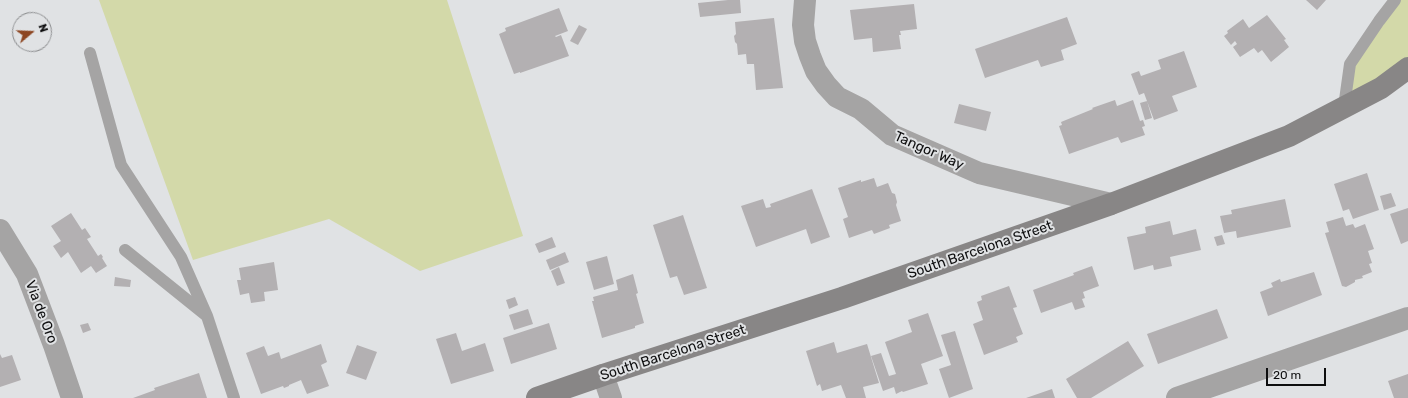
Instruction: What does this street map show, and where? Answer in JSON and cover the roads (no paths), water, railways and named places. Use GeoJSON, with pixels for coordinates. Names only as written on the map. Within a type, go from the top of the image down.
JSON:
{"type":"FeatureCollection","features":[{"type":"Feature","properties":{"kind":"main road","name":"South Barcelona Street"},"geometry":{"type":"LineString","coordinates":[[537,398],[603,375],[842,298],[1110,204],[1289,136],[1380,88],[1408,68]]}},
{"type":"Feature","properties":{"kind":"street","name":"Tangor Way"},"geometry":{"type":"LineString","coordinates":[[805,0],[803,25],[805,41],[816,71],[837,97],[861,109],[892,135],[979,173],[1110,204]]}},
{"type":"Feature","properties":{"kind":"street","name":"Via de Oro"},"geometry":{"type":"LineString","coordinates":[[0,230],[27,274],[72,398]]}},
{"type":"Feature","properties":{"kind":"street"},"geometry":{"type":"LineString","coordinates":[[1177,398],[1408,318]]}},
{"type":"Feature","properties":{"kind":"street"},"geometry":{"type":"LineString","coordinates":[[603,375],[611,398]]}},
{"type":"Feature","properties":{"kind":"lane"},"geometry":{"type":"LineString","coordinates":[[1344,107],[1350,64],[1395,0]]}},
{"type":"Feature","properties":{"kind":"lane"},"geometry":{"type":"LineString","coordinates":[[90,53],[121,165],[181,257],[207,316],[234,398]]}},
{"type":"Feature","properties":{"kind":"lane"},"geometry":{"type":"LineString","coordinates":[[125,250],[207,316]]}}]}
